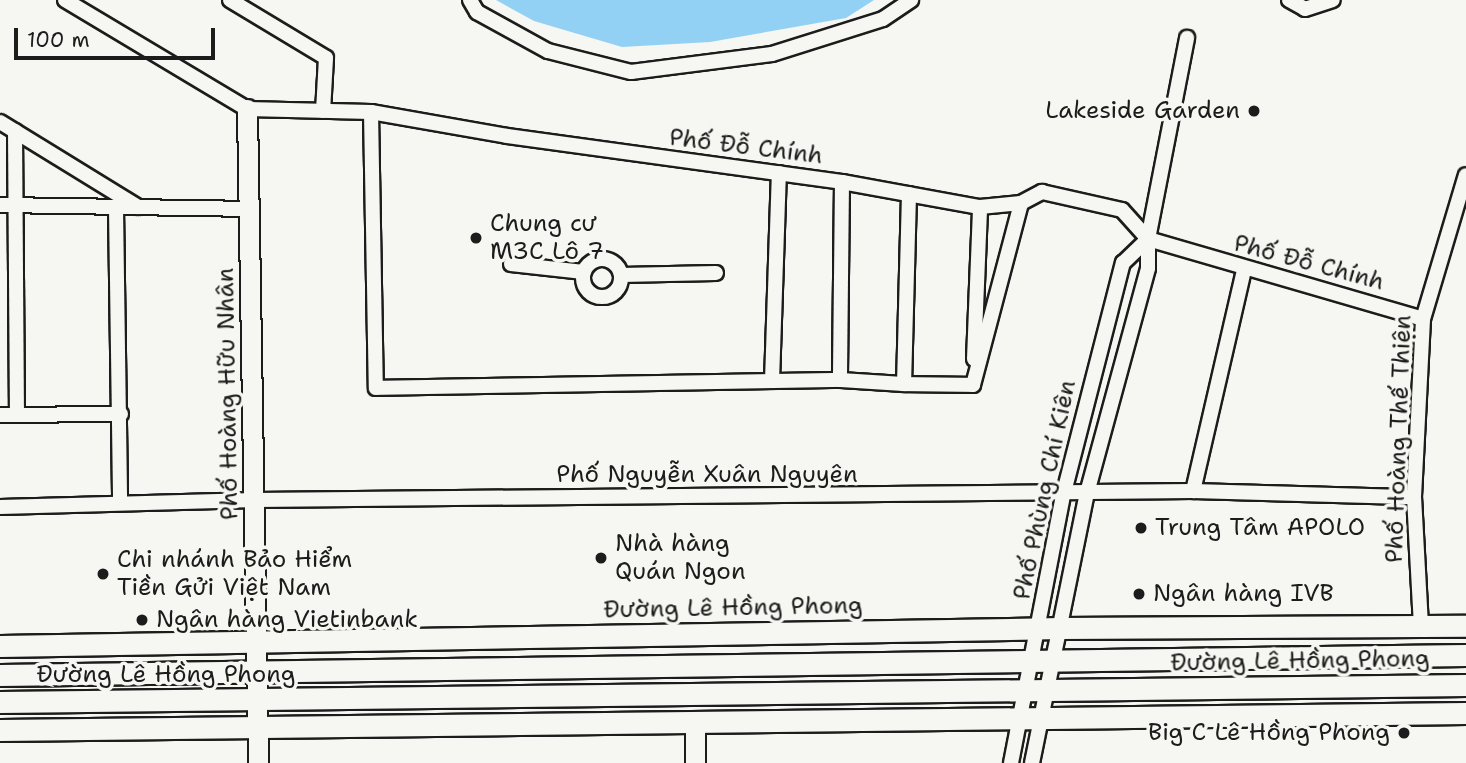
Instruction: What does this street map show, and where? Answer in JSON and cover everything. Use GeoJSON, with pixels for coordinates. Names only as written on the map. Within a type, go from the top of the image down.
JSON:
{"type":"FeatureCollection","features":[{"type":"Feature","properties":{"kind":"main road","name":"Đường Lê Hồng Phong"},"geometry":{"type":"LineString","coordinates":[[0,646],[1060,628],[1466,626]]}},
{"type":"Feature","properties":{"kind":"main road","name":"Đường Lê Hồng Phong"},"geometry":{"type":"LineString","coordinates":[[0,675],[1466,655]]}},
{"type":"Feature","properties":{"kind":"main road","name":"Đường Lê Hồng Phong"},"geometry":{"type":"LineString","coordinates":[[0,702],[1466,685]]}},
{"type":"Feature","properties":{"kind":"main road"},"geometry":{"type":"LineString","coordinates":[[0,730],[695,725],[1466,713]]}},
{"type":"Feature","properties":{"kind":"street","name":"Phố Đỗ Chính"},"geometry":{"type":"LineString","coordinates":[[65,0],[247,109],[371,112],[507,136],[842,182],[980,208],[1021,203],[1042,192],[1122,209],[1147,239],[1244,270],[1423,319]]}},
{"type":"Feature","properties":{"kind":"street"},"geometry":{"type":"LineString","coordinates":[[230,0],[326,58],[323,111]]}},
{"type":"Feature","properties":{"kind":"street"},"geometry":{"type":"LineString","coordinates":[[470,0],[477,12],[548,51],[631,72],[772,54],[883,19],[911,0]]}},
{"type":"Feature","properties":{"kind":"street"},"geometry":{"type":"LineString","coordinates":[[1289,0],[1306,9],[1333,0]]}},
{"type":"Feature","properties":{"kind":"street","name":"Phố Phùng Chí Kiên"},"geometry":{"type":"LineString","coordinates":[[1032,763],[1056,660],[1087,493],[1148,268],[1147,239],[1186,38]]}},
{"type":"Feature","properties":{"kind":"street","name":"Phố Hoàng Hữu Nhân"},"geometry":{"type":"LineString","coordinates":[[247,109],[258,763]]}},
{"type":"Feature","properties":{"kind":"street"},"geometry":{"type":"LineString","coordinates":[[371,112],[376,388],[840,380],[973,385]]}},
{"type":"Feature","properties":{"kind":"street"},"geometry":{"type":"LineString","coordinates":[[0,122],[139,207]]}},
{"type":"Feature","properties":{"kind":"street"},"geometry":{"type":"LineString","coordinates":[[15,131],[7,205],[17,414]]}},
{"type":"Feature","properties":{"kind":"street"},"geometry":{"type":"LineString","coordinates":[[772,381],[779,173]]}},
{"type":"Feature","properties":{"kind":"street","name":"Phố Hoàng Thế Thiện"},"geometry":{"type":"LineString","coordinates":[[1421,626],[1414,498],[1423,319],[1466,175]]}},
{"type":"Feature","properties":{"kind":"street"},"geometry":{"type":"LineString","coordinates":[[840,380],[842,182]]}},
{"type":"Feature","properties":{"kind":"street"},"geometry":{"type":"LineString","coordinates":[[904,384],[909,194]]}},
{"type":"Feature","properties":{"kind":"street"},"geometry":{"type":"LineString","coordinates":[[973,385],[1021,203]]}},
{"type":"Feature","properties":{"kind":"street"},"geometry":{"type":"LineString","coordinates":[[7,205],[250,209]]}},
{"type":"Feature","properties":{"kind":"street"},"geometry":{"type":"LineString","coordinates":[[116,208],[121,414],[120,503]]}},
{"type":"Feature","properties":{"kind":"street"},"geometry":{"type":"LineString","coordinates":[[973,385],[980,208]]}},
{"type":"Feature","properties":{"kind":"street","name":"Phố Phùng Chí Kiên"},"geometry":{"type":"LineString","coordinates":[[1011,763],[1028,689],[1063,496],[1123,263],[1147,239]]}},
{"type":"Feature","properties":{"kind":"street"},"geometry":{"type":"LineString","coordinates":[[603,258],[615,263],[621,275],[619,288],[604,297],[587,290],[583,272],[591,262],[603,258]]}},
{"type":"Feature","properties":{"kind":"street"},"geometry":{"type":"LineString","coordinates":[[510,264],[583,272]]}},
{"type":"Feature","properties":{"kind":"street"},"geometry":{"type":"LineString","coordinates":[[1193,491],[1244,270]]}},
{"type":"Feature","properties":{"kind":"street"},"geometry":{"type":"LineString","coordinates":[[621,275],[716,273]]}},
{"type":"Feature","properties":{"kind":"street"},"geometry":{"type":"LineString","coordinates":[[0,415],[121,414]]}},
{"type":"Feature","properties":{"kind":"street","name":"Phố Nguyễn Xuân Nguyên"},"geometry":{"type":"LineString","coordinates":[[0,507],[255,500],[1063,496],[1193,491],[1414,498]]}},
{"type":"Feature","properties":{"kind":"street"},"geometry":{"type":"LineString","coordinates":[[695,725],[695,763]]}},
{"type":"Feature","properties":{"kind":"water"},"geometry":{"type":"Polygon","coordinates":[[[496,0],[874,0],[846,18],[710,42],[622,47],[534,21],[496,0]]]}},
{"type":"Feature","properties":{"kind":"place","name":"Lakeside Garden"},"geometry":{"type":"Point","coordinates":[1254,111]}},
{"type":"Feature","properties":{"kind":"place","name":"Chung cư M3C Lô 7"},"geometry":{"type":"Point","coordinates":[476,238]}},
{"type":"Feature","properties":{"kind":"place","name":"Trung Tâm APOLO"},"geometry":{"type":"Point","coordinates":[1141,528]}},
{"type":"Feature","properties":{"kind":"place","name":"Nhà hàng Quán Ngon"},"geometry":{"type":"Point","coordinates":[601,558]}},
{"type":"Feature","properties":{"kind":"place","name":"Chi nhánh Bảo Hiểm Tiền Gửi Việt Nam"},"geometry":{"type":"Point","coordinates":[103,574]}},
{"type":"Feature","properties":{"kind":"place","name":"Ngân hàng IVB"},"geometry":{"type":"Point","coordinates":[1139,594]}},
{"type":"Feature","properties":{"kind":"place","name":"Ngân hàng Vietinbank"},"geometry":{"type":"Point","coordinates":[142,620]}},
{"type":"Feature","properties":{"kind":"place","name":"Big C Lê Hồng Phong"},"geometry":{"type":"Point","coordinates":[1404,733]}}]}
